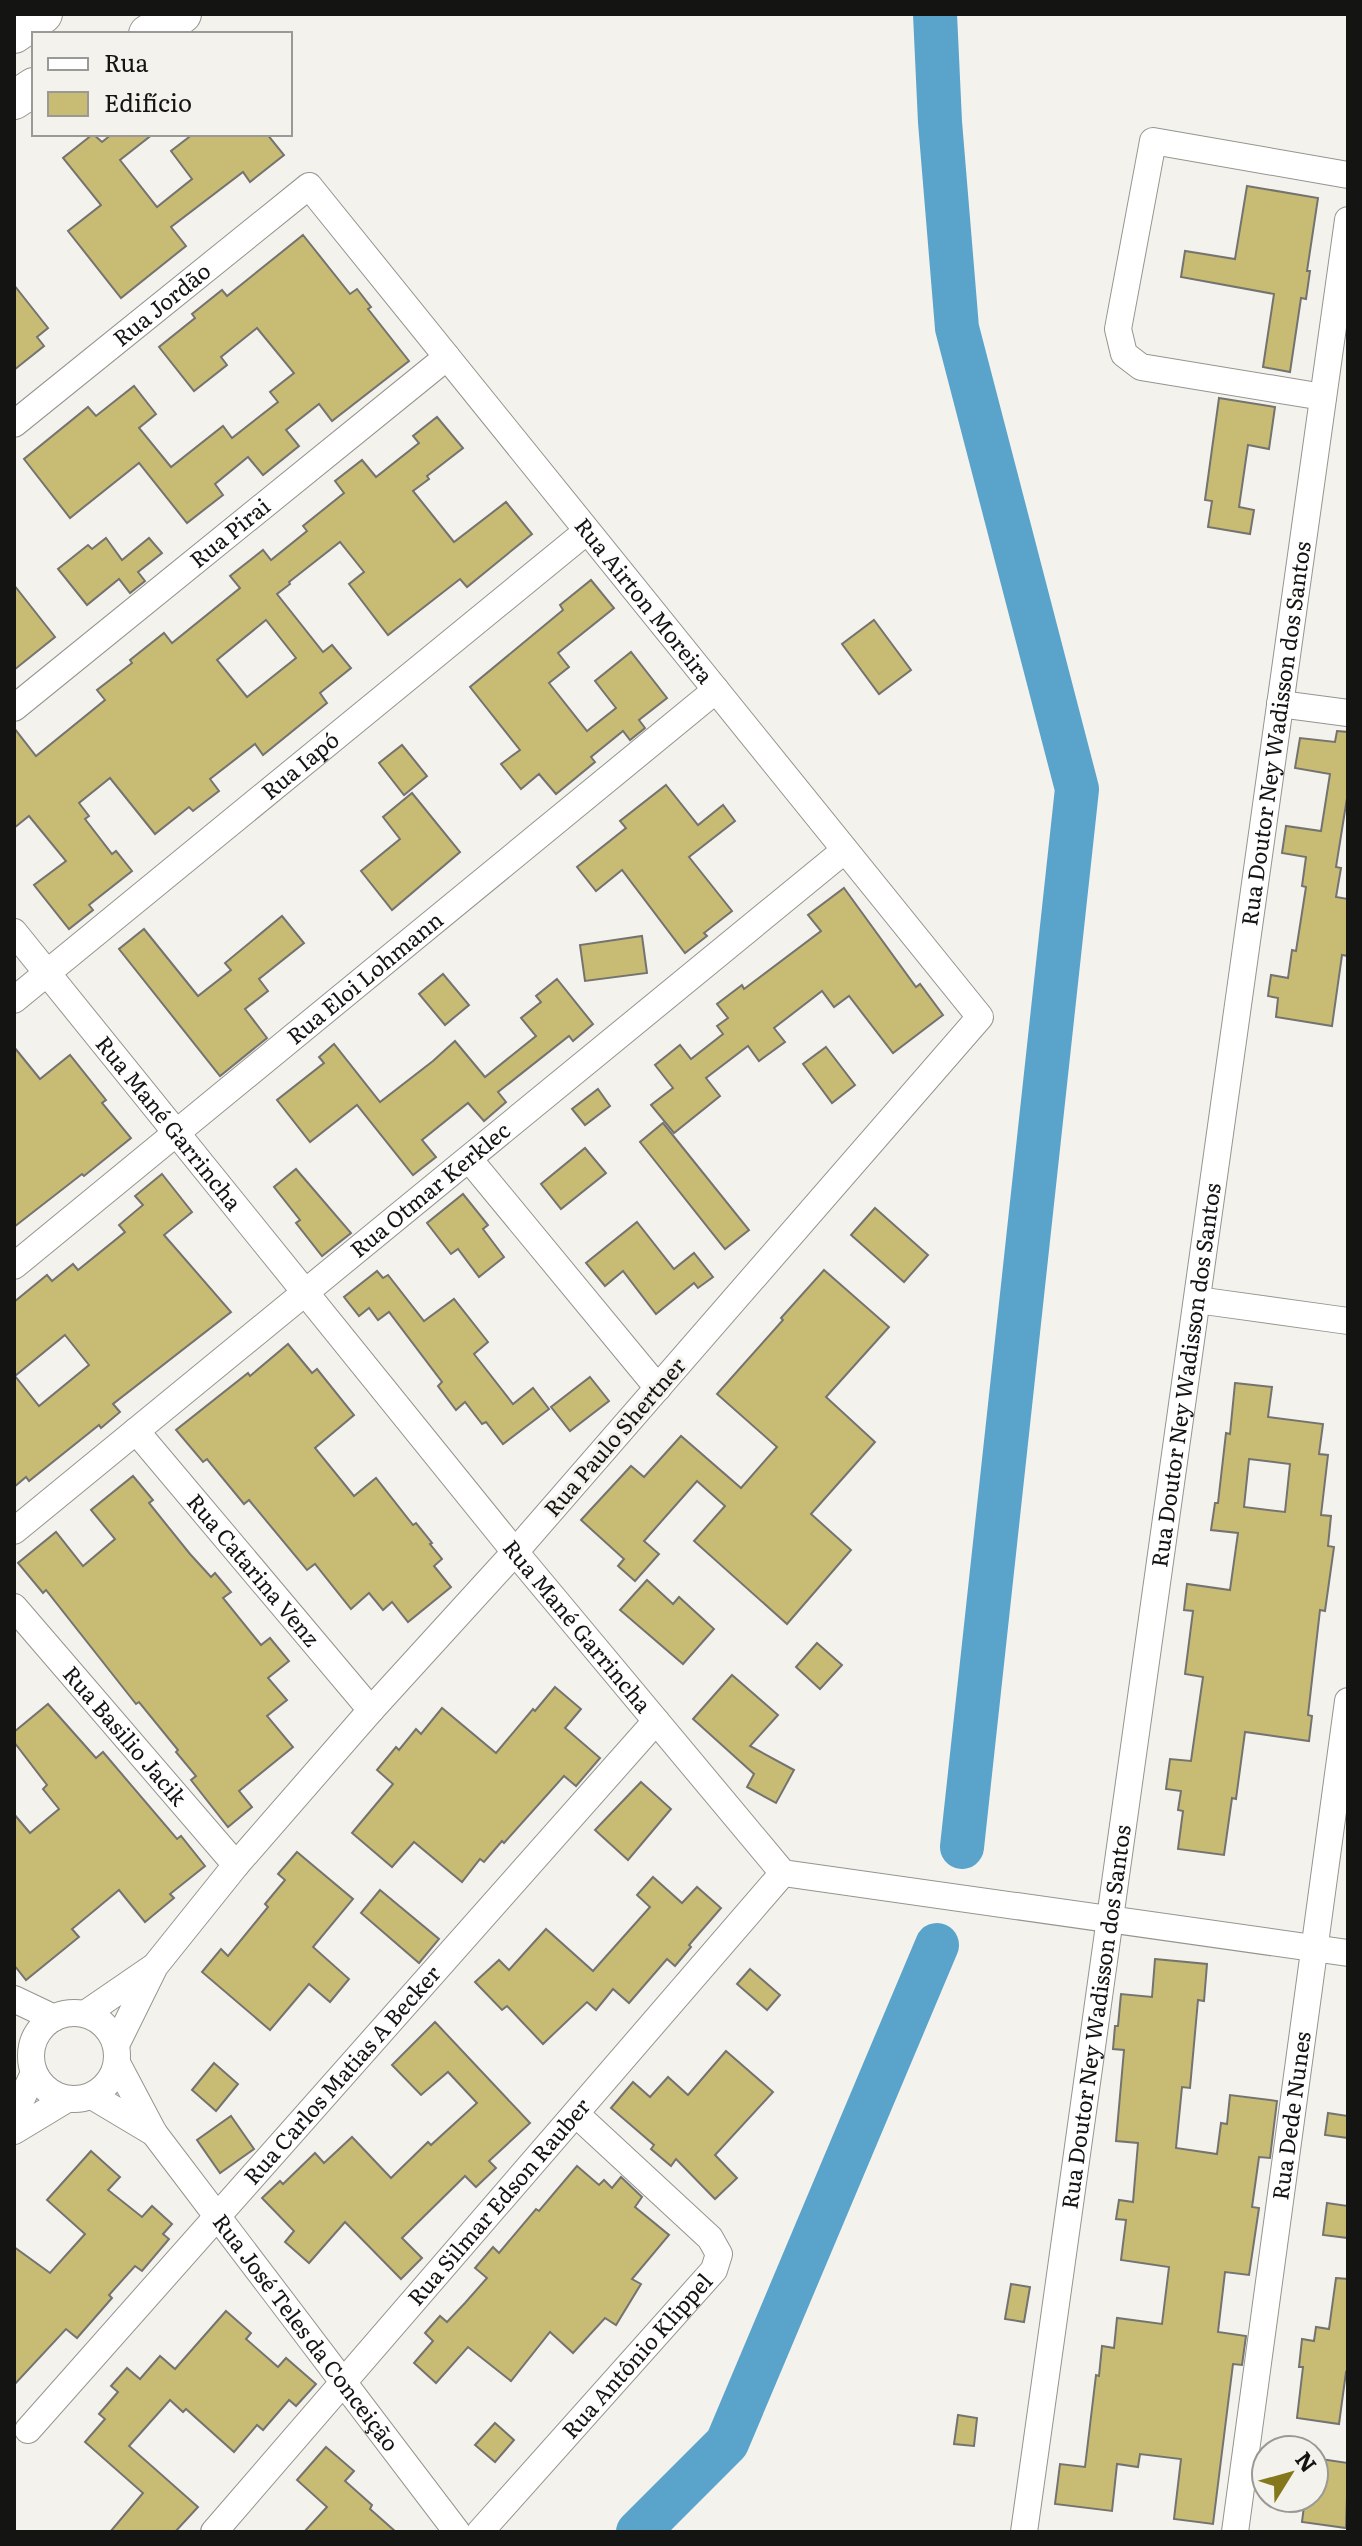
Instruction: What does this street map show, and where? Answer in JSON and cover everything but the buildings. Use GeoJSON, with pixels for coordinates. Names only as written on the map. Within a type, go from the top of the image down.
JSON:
{"type":"FeatureCollection","features":[{"type":"Feature","properties":{"kind":"street"},"geometry":{"type":"LineString","coordinates":[[14,34],[43,14]]}},
{"type":"Feature","properties":{"kind":"street"},"geometry":{"type":"LineString","coordinates":[[151,32],[182,14]]}},
{"type":"Feature","properties":{"kind":"street"},"geometry":{"type":"LineString","coordinates":[[14,100],[32,88]]}},
{"type":"Feature","properties":{"kind":"street"},"geometry":{"type":"LineString","coordinates":[[1323,397],[1141,367],[1124,354],[1118,329],[1153,141],[1348,175]]}},
{"type":"Feature","properties":{"kind":"street","name":"Rua Airton Moreira"},"geometry":{"type":"LineString","coordinates":[[309,186],[980,1017]]}},
{"type":"Feature","properties":{"kind":"street","name":"Rua Jordão"},"geometry":{"type":"LineString","coordinates":[[14,424],[309,186]]}},
{"type":"Feature","properties":{"kind":"street","name":"Rua Doutor Ney Wadisson dos Santos"},"geometry":{"type":"LineString","coordinates":[[1024,2532],[1348,220]]}},
{"type":"Feature","properties":{"kind":"street","name":"Rua Pirai"},"geometry":{"type":"LineString","coordinates":[[14,708],[447,357]]}},
{"type":"Feature","properties":{"kind":"street","name":"Rua Iapó"},"geometry":{"type":"LineString","coordinates":[[14,1000],[587,531]]}},
{"type":"Feature","properties":{"kind":"street","name":"Rua Eloi Lohmann"},"geometry":{"type":"LineString","coordinates":[[14,1266],[716,690]]}},
{"type":"Feature","properties":{"kind":"street"},"geometry":{"type":"LineString","coordinates":[[1280,704],[1348,713]]}},
{"type":"Feature","properties":{"kind":"street","name":"Rua Otmar Kerklec"},"geometry":{"type":"LineString","coordinates":[[14,1531],[845,850]]}},
{"type":"Feature","properties":{"kind":"street","name":"Rua Mané Garrincha"},"geometry":{"type":"LineString","coordinates":[[14,932],[515,1552],[783,1873]]}},
{"type":"Feature","properties":{"kind":"street","name":"Rua Paulo Shertner"},"geometry":{"type":"LineString","coordinates":[[117,2054],[155,1966],[236,1865],[515,1552],[980,1017]]}},
{"type":"Feature","properties":{"kind":"street"},"geometry":{"type":"LineString","coordinates":[[469,1159],[658,1388]]}},
{"type":"Feature","properties":{"kind":"street"},"geometry":{"type":"LineString","coordinates":[[1197,1300],[1348,1321]]}},
{"type":"Feature","properties":{"kind":"street","name":"Rua Catarina Venz"},"geometry":{"type":"LineString","coordinates":[[136,1431],[371,1710]]}},
{"type":"Feature","properties":{"kind":"street","name":"Rua Basilio Jacik"},"geometry":{"type":"LineString","coordinates":[[14,1607],[236,1865]]}},
{"type":"Feature","properties":{"kind":"street","name":"Rua Dede Nunes"},"geometry":{"type":"LineString","coordinates":[[1235,2532],[1348,1701]]}},
{"type":"Feature","properties":{"kind":"street","name":"Rua Carlos Matias A Becker"},"geometry":{"type":"LineString","coordinates":[[28,2430],[656,1721]]}},
{"type":"Feature","properties":{"kind":"street"},"geometry":{"type":"LineString","coordinates":[[783,1873],[1348,1953]]}},
{"type":"Feature","properties":{"kind":"street","name":"Rua Silmar Edson Rauber"},"geometry":{"type":"LineString","coordinates":[[214,2532],[783,1873]]}},
{"type":"Feature","properties":{"kind":"street","name":"Rua Paulo Shertner"},"geometry":{"type":"LineString","coordinates":[[85,2014],[155,1966]]}},
{"type":"Feature","properties":{"kind":"street"},"geometry":{"type":"LineString","coordinates":[[14,1999],[54,2018]]}},
{"type":"Feature","properties":{"kind":"street"},"geometry":{"type":"LineString","coordinates":[[14,2115],[32,2062],[35,2038],[43,2026],[64,2014],[85,2014],[105,2026],[117,2054],[113,2077],[104,2088],[14,2131]]}},
{"type":"Feature","properties":{"kind":"street"},"geometry":{"type":"LineString","coordinates":[[14,2029],[42,2086],[53,2095],[80,2098]]}},
{"type":"Feature","properties":{"kind":"street","name":"Rua José Teles da Conceição"},"geometry":{"type":"LineString","coordinates":[[117,2054],[154,2133],[457,2532]]}},
{"type":"Feature","properties":{"kind":"street","name":"Rua José Teles da Conceição"},"geometry":{"type":"LineString","coordinates":[[80,2098],[154,2133]]}},
{"type":"Feature","properties":{"kind":"street","name":"Rua Antônio Klippel"},"geometry":{"type":"LineString","coordinates":[[480,2532],[714,2270],[719,2254],[710,2238],[576,2114]]}},
{"type":"Feature","properties":{"kind":"waterway"},"geometry":{"type":"LineString","coordinates":[[935,14],[940,122],[957,328],[1077,789],[962,1847]]}},
{"type":"Feature","properties":{"kind":"waterway"},"geometry":{"type":"LineString","coordinates":[[638,2532],[727,2443],[937,1945]]}}]}
